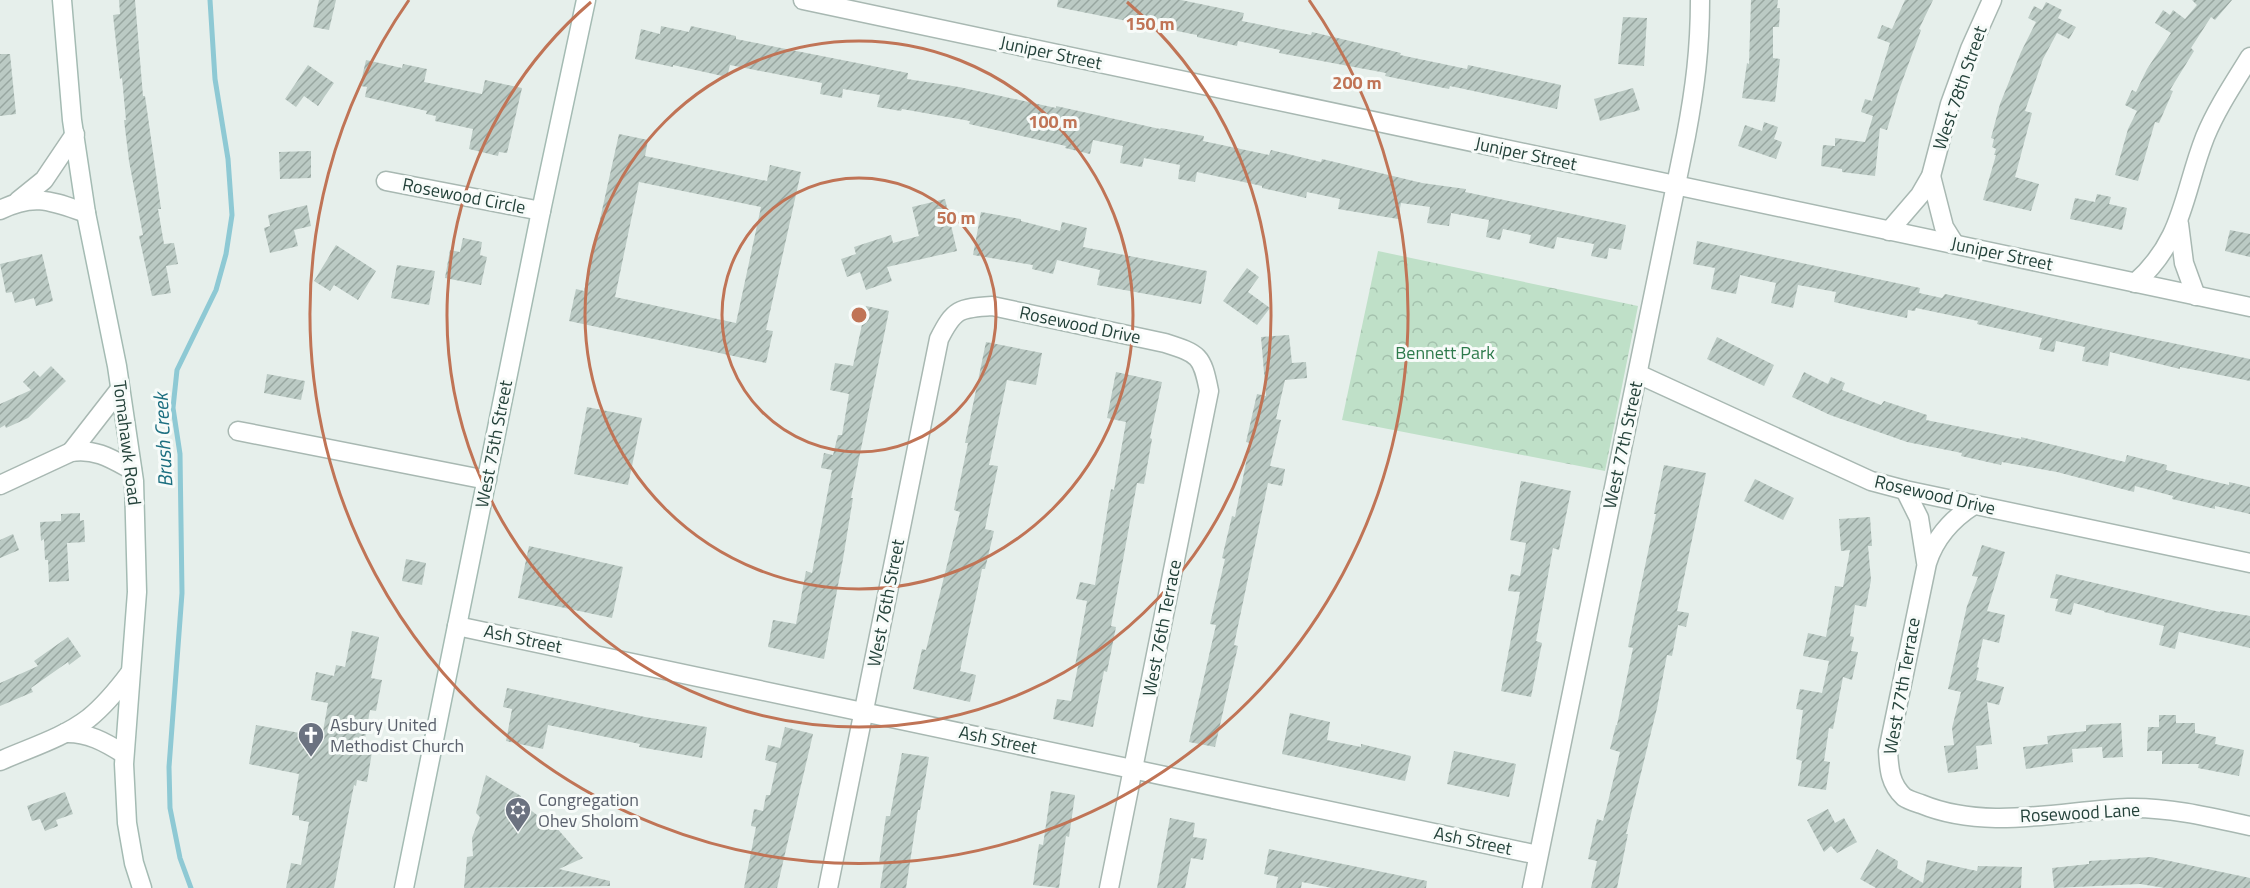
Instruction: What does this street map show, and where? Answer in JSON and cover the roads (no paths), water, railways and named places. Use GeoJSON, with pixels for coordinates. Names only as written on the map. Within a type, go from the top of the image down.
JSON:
{"type":"FeatureCollection","features":[{"type":"Feature","properties":{"kind":"street","name":"Tomahawk Road"},"geometry":{"type":"LineString","coordinates":[[62,0],[75,134],[86,213],[120,389],[132,470],[137,592],[124,754],[127,823],[134,863],[142,888]]}},
{"type":"Feature","properties":{"kind":"street","name":"West 75th Street"},"geometry":{"type":"LineString","coordinates":[[404,888],[586,0]]}},
{"type":"Feature","properties":{"kind":"street","name":"Juniper Street"},"geometry":{"type":"LineString","coordinates":[[803,0],[2250,308]]}},
{"type":"Feature","properties":{"kind":"street","name":"West 77th Street"},"geometry":{"type":"LineString","coordinates":[[1532,888],[1696,86],[1700,48],[1700,0]]}},
{"type":"Feature","properties":{"kind":"street","name":"West 78th Street"},"geometry":{"type":"LineString","coordinates":[[1889,231],[1920,195],[1931,176],[1954,93],[1970,49],[1992,0]]}},
{"type":"Feature","properties":{"kind":"street"},"geometry":{"type":"LineString","coordinates":[[2135,283],[2160,255],[2179,224],[2206,136],[2224,98],[2250,57]]}},
{"type":"Feature","properties":{"kind":"street"},"geometry":{"type":"LineString","coordinates":[[0,210],[18,201],[44,180],[75,134]]}},
{"type":"Feature","properties":{"kind":"street","name":"West 78th Street"},"geometry":{"type":"LineString","coordinates":[[1931,176],[1944,227],[1953,243]]}},
{"type":"Feature","properties":{"kind":"street","name":"Rosewood Circle"},"geometry":{"type":"LineString","coordinates":[[386,181],[541,211]]}},
{"type":"Feature","properties":{"kind":"street"},"geometry":{"type":"LineString","coordinates":[[18,201],[39,200],[61,204],[86,213]]}},
{"type":"Feature","properties":{"kind":"street"},"geometry":{"type":"LineString","coordinates":[[2179,224],[2184,263],[2196,296]]}},
{"type":"Feature","properties":{"kind":"street","name":"Rosewood Drive"},"geometry":{"type":"LineString","coordinates":[[948,319],[964,308],[992,306],[1165,343],[1192,352],[1205,368]]}},
{"type":"Feature","properties":{"kind":"street","name":"West 76th Street"},"geometry":{"type":"LineString","coordinates":[[828,888],[939,339],[948,319]]}},
{"type":"Feature","properties":{"kind":"street","name":"West 76th Terrace"},"geometry":{"type":"LineString","coordinates":[[1109,888],[1209,391],[1205,368]]}},
{"type":"Feature","properties":{"kind":"street","name":"Rosewood Drive"},"geometry":{"type":"LineString","coordinates":[[1638,374],[1871,481],[2250,563]]}},
{"type":"Feature","properties":{"kind":"street"},"geometry":{"type":"LineString","coordinates":[[71,452],[120,389]]}},
{"type":"Feature","properties":{"kind":"street"},"geometry":{"type":"LineString","coordinates":[[238,431],[487,480]]}},
{"type":"Feature","properties":{"kind":"street"},"geometry":{"type":"LineString","coordinates":[[0,485],[71,452],[84,450],[97,452],[132,470]]}},
{"type":"Feature","properties":{"kind":"street","name":"West 77th Terrace"},"geometry":{"type":"LineString","coordinates":[[1905,490],[1919,518],[1927,563]]}},
{"type":"Feature","properties":{"kind":"street","name":"West 77th Terrace"},"geometry":{"type":"LineString","coordinates":[[1911,800],[1905,798],[1889,777],[1888,751],[1927,563],[1933,546],[1943,533],[1960,514],[1974,505]]}},
{"type":"Feature","properties":{"kind":"street","name":"Ash Street"},"geometry":{"type":"LineString","coordinates":[[458,626],[1539,855]]}},
{"type":"Feature","properties":{"kind":"street"},"geometry":{"type":"LineString","coordinates":[[0,761],[65,733],[88,718],[103,705],[130,673]]}},
{"type":"Feature","properties":{"kind":"street"},"geometry":{"type":"LineString","coordinates":[[65,733],[77,732],[88,735],[124,754]]}},
{"type":"Feature","properties":{"kind":"street","name":"Rosewood Lane"},"geometry":{"type":"LineString","coordinates":[[1911,800],[1941,813],[1990,818],[2035,817],[2129,808],[2162,810],[2250,826]]}},
{"type":"Feature","properties":{"kind":"waterway","name":"Brush Creek"},"geometry":{"type":"LineString","coordinates":[[191,888],[180,858],[170,808],[169,767],[182,593],[180,454],[173,408],[177,370],[216,290],[226,254],[232,215],[228,159],[215,79],[210,0]]}},
{"type":"Feature","properties":{"kind":"place","name":"Asbury United Methodist Church"},"geometry":{"type":"Point","coordinates":[311,758]}},
{"type":"Feature","properties":{"kind":"place","name":"Congregation Ohev Sholom"},"geometry":{"type":"Point","coordinates":[518,833]}},
{"type":"Feature","properties":{"kind":"park label","name":"Bennett Park"},"geometry":{"type":"Point","coordinates":[1445,353]}}]}
